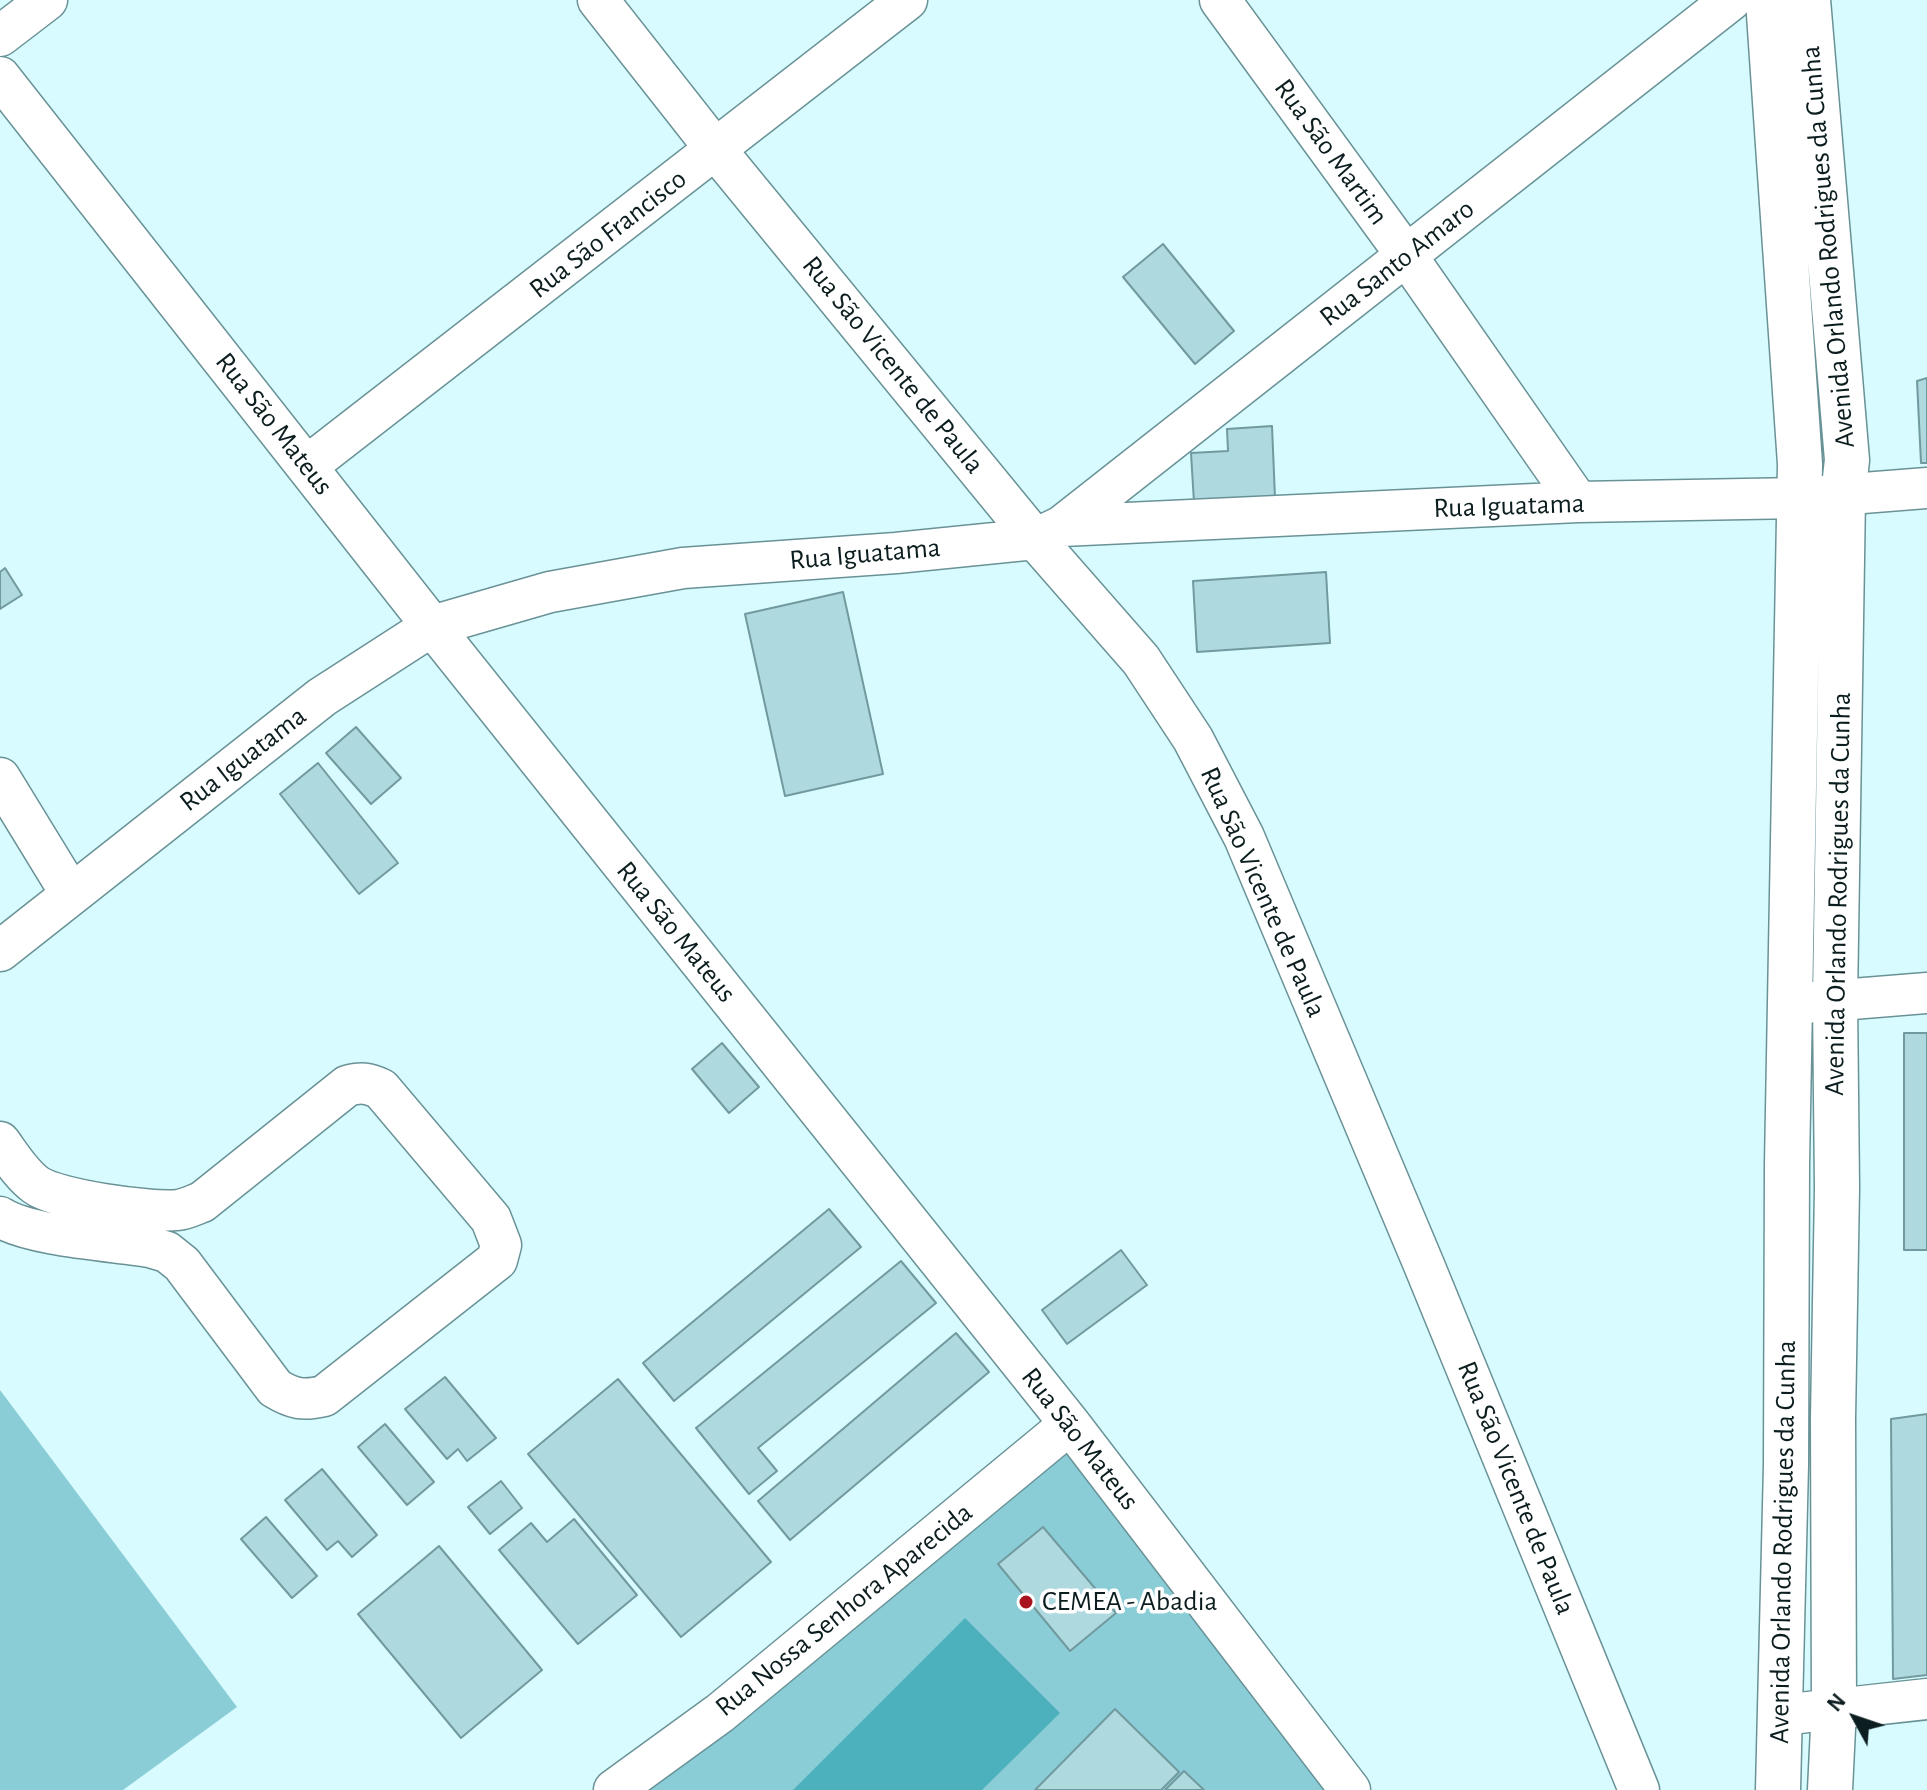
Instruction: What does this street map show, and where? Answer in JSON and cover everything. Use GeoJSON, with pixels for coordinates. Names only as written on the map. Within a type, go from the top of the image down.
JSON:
{"type":"FeatureCollection","features":[{"type":"Feature","properties":{"kind":"main road","name":"Avenida Orlando Rodrigues da Cunha"},"geometry":{"type":"LineString","coordinates":[[1768,0],[1800,464],[1778,1790]]}},
{"type":"Feature","properties":{"kind":"main road","name":"Avenida Orlando Rodrigues da Cunha"},"geometry":{"type":"LineString","coordinates":[[1808,0],[1847,460],[1843,496],[1835,1000],[1834,1708],[1830,1790]]}},
{"type":"Feature","properties":{"kind":"street"},"geometry":{"type":"LineString","coordinates":[[0,36],[47,0]]}},
{"type":"Feature","properties":{"kind":"street","name":"Rua São Vicente de Paula"},"geometry":{"type":"LineString","coordinates":[[598,0],[716,150],[1049,532],[1141,660],[1193,739],[1244,837],[1424,1265],[1639,1790]]}},
{"type":"Feature","properties":{"kind":"street","name":"Rua São Francisco"},"geometry":{"type":"LineString","coordinates":[[307,466],[907,0]]}},
{"type":"Feature","properties":{"kind":"street","name":"Rua São Martim"},"geometry":{"type":"LineString","coordinates":[[1220,0],[1406,255],[1578,502]]}},
{"type":"Feature","properties":{"kind":"street","name":"Rua Santo Amaro"},"geometry":{"type":"LineString","coordinates":[[1049,532],[1731,0]]}},
{"type":"Feature","properties":{"kind":"street","name":"Rua São Mateus"},"geometry":{"type":"LineString","coordinates":[[0,77],[432,626],[1070,1424],[1350,1790]]}},
{"type":"Feature","properties":{"kind":"street","name":"Rua Iguatama"},"geometry":{"type":"LineString","coordinates":[[0,951],[322,697],[432,626],[550,592],[683,568],[896,553],[1049,532],[1578,502],[1843,496],[1927,488]]}},
{"type":"Feature","properties":{"kind":"street"},"geometry":{"type":"LineString","coordinates":[[0,778],[71,894]]}},
{"type":"Feature","properties":{"kind":"street"},"geometry":{"type":"LineString","coordinates":[[1792,1004],[1927,993]]}},
{"type":"Feature","properties":{"kind":"street"},"geometry":{"type":"LineString","coordinates":[[0,1142],[18,1168],[37,1186],[61,1196],[161,1211],[181,1210],[202,1202],[347,1086],[360,1082],[370,1084],[381,1089],[491,1219],[501,1245],[497,1260],[324,1396],[304,1400],[275,1388],[191,1276],[167,1252],[33,1230],[8,1223],[0,1217]]}},
{"type":"Feature","properties":{"kind":"street","name":"Rua Nossa Senhora Aparecida"},"geometry":{"type":"LineString","coordinates":[[627,1787],[1070,1424]]}},
{"type":"Feature","properties":{"kind":"street"},"geometry":{"type":"LineString","coordinates":[[1781,1715],[1927,1699]]}},
{"type":"Feature","properties":{"kind":"shaded area"},"geometry":{"type":"Polygon","coordinates":[[[0,1390],[237,1707],[123,1790],[0,1790],[0,1390]]]}},
{"type":"Feature","properties":{"kind":"shaded area","name":"CEMEA - Abadia"},"geometry":{"type":"Polygon","coordinates":[[[1070,1430],[1345,1790],[650,1790],[633,1775],[1070,1430]]]}},
{"type":"Feature","properties":{"kind":"shaded area"},"geometry":{"type":"Polygon","coordinates":[[[965,1618],[1060,1713],[982,1790],[793,1790],[965,1618]]]}},
{"type":"Feature","properties":{"kind":"building"},"geometry":{"type":"Polygon","coordinates":[[[1163,244],[1234,331],[1195,364],[1123,277],[1163,244]]]}},
{"type":"Feature","properties":{"kind":"building"},"geometry":{"type":"Polygon","coordinates":[[[1927,378],[1927,463],[1921,463],[1917,381],[1927,378]]]}},
{"type":"Feature","properties":{"kind":"building"},"geometry":{"type":"Polygon","coordinates":[[[1272,426],[1275,498],[1194,503],[1191,453],[1228,451],[1227,429],[1272,426]]]}},
{"type":"Feature","properties":{"kind":"building"},"geometry":{"type":"Polygon","coordinates":[[[5,568],[22,595],[0,609],[0,572],[5,568]]]}},
{"type":"Feature","properties":{"kind":"building"},"geometry":{"type":"Polygon","coordinates":[[[1326,572],[1330,643],[1197,652],[1193,581],[1326,572]]]}},
{"type":"Feature","properties":{"kind":"building"},"geometry":{"type":"Polygon","coordinates":[[[843,592],[883,774],[785,796],[745,614],[843,592]]]}},
{"type":"Feature","properties":{"kind":"building"},"geometry":{"type":"Polygon","coordinates":[[[356,727],[401,778],[371,804],[326,753],[356,727]]]}},
{"type":"Feature","properties":{"kind":"building"},"geometry":{"type":"Polygon","coordinates":[[[318,763],[398,863],[359,894],[280,794],[318,763]]]}},
{"type":"Feature","properties":{"kind":"building"},"geometry":{"type":"Polygon","coordinates":[[[1904,1033],[1927,1033],[1927,1250],[1904,1250],[1904,1033]]]}},
{"type":"Feature","properties":{"kind":"building"},"geometry":{"type":"Polygon","coordinates":[[[722,1043],[759,1087],[729,1113],[692,1069],[722,1043]]]}},
{"type":"Feature","properties":{"kind":"building"},"geometry":{"type":"Polygon","coordinates":[[[829,1209],[861,1247],[674,1401],[643,1363],[829,1209]]]}},
{"type":"Feature","properties":{"kind":"building"},"geometry":{"type":"Polygon","coordinates":[[[1121,1250],[1147,1285],[1067,1344],[1042,1310],[1121,1250]]]}},
{"type":"Feature","properties":{"kind":"building"},"geometry":{"type":"Polygon","coordinates":[[[901,1261],[936,1303],[758,1448],[777,1471],[749,1494],[696,1428],[901,1261]]]}},
{"type":"Feature","properties":{"kind":"building"},"geometry":{"type":"Polygon","coordinates":[[[956,1333],[989,1372],[790,1540],[758,1501],[956,1333]]]}},
{"type":"Feature","properties":{"kind":"building"},"geometry":{"type":"Polygon","coordinates":[[[445,1377],[496,1438],[467,1461],[458,1449],[447,1459],[405,1409],[445,1377]]]}},
{"type":"Feature","properties":{"kind":"building"},"geometry":{"type":"Polygon","coordinates":[[[618,1379],[771,1562],[681,1637],[528,1454],[618,1379]]]}},
{"type":"Feature","properties":{"kind":"building"},"geometry":{"type":"Polygon","coordinates":[[[1927,1414],[1927,1675],[1893,1679],[1891,1419],[1927,1414]]]}},
{"type":"Feature","properties":{"kind":"building"},"geometry":{"type":"Polygon","coordinates":[[[385,1424],[434,1482],[407,1505],[358,1447],[385,1424]]]}},
{"type":"Feature","properties":{"kind":"building"},"geometry":{"type":"Polygon","coordinates":[[[322,1469],[377,1535],[352,1557],[338,1541],[327,1550],[285,1500],[322,1469]]]}},
{"type":"Feature","properties":{"kind":"building"},"geometry":{"type":"Polygon","coordinates":[[[501,1481],[522,1508],[490,1534],[468,1507],[501,1481]]]}},
{"type":"Feature","properties":{"kind":"building"},"geometry":{"type":"Polygon","coordinates":[[[266,1517],[317,1576],[292,1598],[241,1539],[266,1517]]]}},
{"type":"Feature","properties":{"kind":"building"},"geometry":{"type":"Polygon","coordinates":[[[574,1519],[637,1595],[578,1644],[499,1550],[531,1523],[547,1542],[574,1519]]]}},
{"type":"Feature","properties":{"kind":"building"},"geometry":{"type":"Polygon","coordinates":[[[1043,1527],[1116,1613],[1070,1651],[998,1564],[1043,1527]]]}},
{"type":"Feature","properties":{"kind":"building"},"geometry":{"type":"Polygon","coordinates":[[[439,1546],[542,1670],[461,1738],[358,1614],[439,1546]]]}},
{"type":"Feature","properties":{"kind":"building"},"geometry":{"type":"Polygon","coordinates":[[[1115,1709],[1179,1772],[1161,1790],[1035,1790],[1115,1709]]]}},
{"type":"Feature","properties":{"kind":"building"},"geometry":{"type":"Polygon","coordinates":[[[1184,1771],[1204,1790],[1165,1790],[1184,1771]]]}},
{"type":"Feature","properties":{"kind":"place","name":"CEMEA - Abadia"},"geometry":{"type":"Point","coordinates":[1026,1602]}}]}
